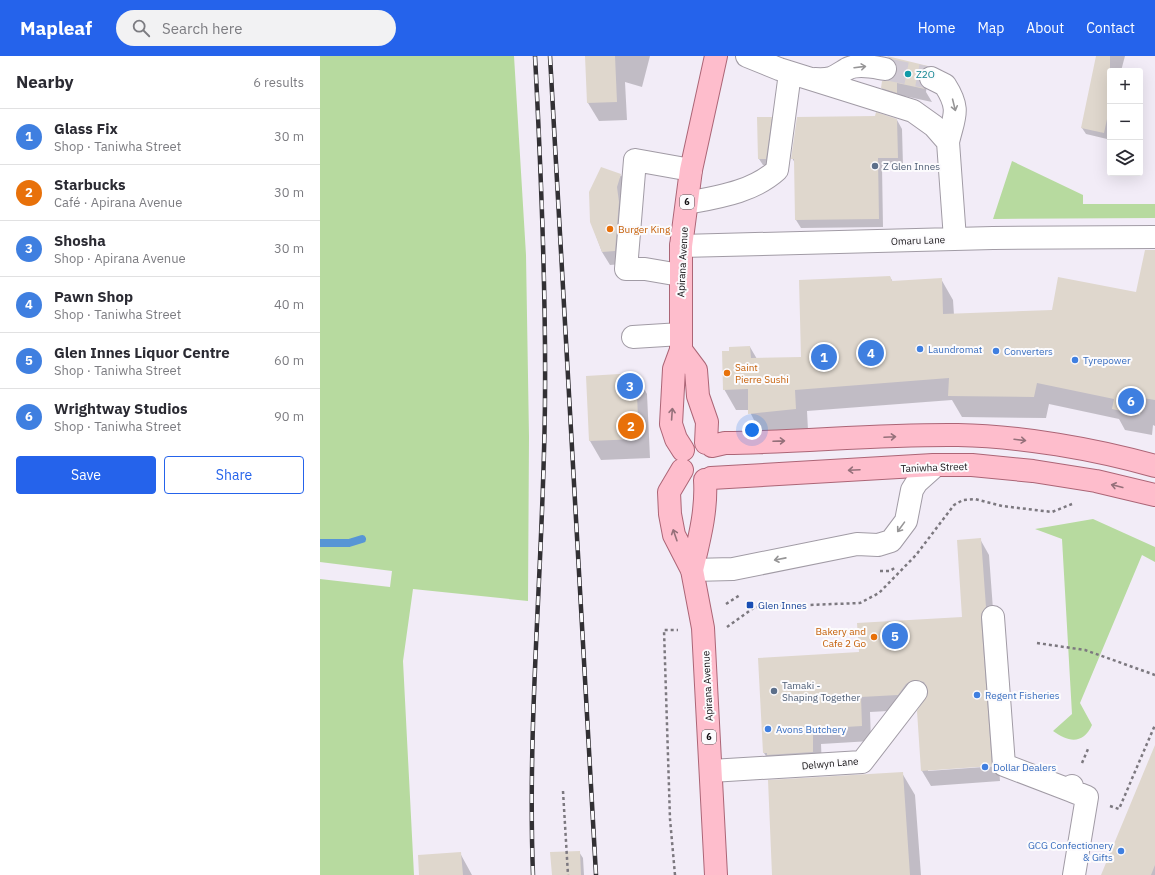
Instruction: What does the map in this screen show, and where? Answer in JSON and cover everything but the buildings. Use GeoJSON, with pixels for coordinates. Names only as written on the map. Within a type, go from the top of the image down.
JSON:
{"type":"FeatureCollection","features":[{"type":"Feature","properties":{"kind":"main road","name":"Apirana Avenue"},"geometry":{"type":"LineString","coordinates":[[716,56],[691,170],[681,246],[681,342],[674,369],[671,424],[682,460],[668,492],[674,535],[692,570],[704,628],[716,875]]}},
{"type":"Feature","properties":{"kind":"main road"},"geometry":{"type":"LineString","coordinates":[[681,342],[696,370],[698,396],[707,422],[709,444],[718,453],[719,462],[717,471],[708,479],[692,479],[685,475],[682,460],[694,442],[709,444],[959,435],[1020,440],[1136,461],[1155,466]]}},
{"type":"Feature","properties":{"kind":"main road"},"geometry":{"type":"LineString","coordinates":[[851,439],[893,469]]}},
{"type":"Feature","properties":{"kind":"main road","name":"Taniwha Street"},"geometry":{"type":"LineString","coordinates":[[708,479],[893,469],[936,465],[972,465],[1033,471],[1096,481],[1155,495]]}},
{"type":"Feature","properties":{"kind":"main road","name":"Apirana Avenue"},"geometry":{"type":"LineString","coordinates":[[692,570],[704,521],[708,479]]}},
{"type":"Feature","properties":{"kind":"street"},"geometry":{"type":"LineString","coordinates":[[747,56],[800,76],[913,111],[934,126],[948,142]]}},
{"type":"Feature","properties":{"kind":"street"},"geometry":{"type":"LineString","coordinates":[[800,76],[834,78],[842,74],[847,69],[857,66],[870,66],[885,69]]}},
{"type":"Feature","properties":{"kind":"street"},"geometry":{"type":"LineString","coordinates":[[687,203],[718,198],[742,190],[768,178],[777,170],[800,76]]}},
{"type":"Feature","properties":{"kind":"street"},"geometry":{"type":"LineString","coordinates":[[931,78],[945,84],[954,103],[956,113],[948,142],[954,239]]}},
{"type":"Feature","properties":{"kind":"street"},"geometry":{"type":"LineString","coordinates":[[680,275],[645,269],[626,269],[632,186],[635,160],[691,170]]}},
{"type":"Feature","properties":{"kind":"street","name":"Omaru Lane"},"geometry":{"type":"LineString","coordinates":[[681,246],[954,239],[1155,237]]}},
{"type":"Feature","properties":{"kind":"street"},"geometry":{"type":"LineString","coordinates":[[633,337],[681,342]]}},
{"type":"Feature","properties":{"kind":"street"},"geometry":{"type":"LineString","coordinates":[[692,570],[733,569],[857,544],[878,545],[891,541],[906,521],[912,490],[917,482],[936,465]]}},
{"type":"Feature","properties":{"kind":"street"},"geometry":{"type":"LineString","coordinates":[[893,469],[906,478],[912,490]]}},
{"type":"Feature","properties":{"kind":"street"},"geometry":{"type":"LineString","coordinates":[[992,617],[1004,765],[1077,791],[1074,875]]}},
{"type":"Feature","properties":{"kind":"street","name":"Delwyn Lane"},"geometry":{"type":"LineString","coordinates":[[710,771],[862,762],[916,692]]}},
{"type":"Feature","properties":{"kind":"path"},"geometry":{"type":"LineString","coordinates":[[1023,509],[1040,511]]}},
{"type":"Feature","properties":{"kind":"path"},"geometry":{"type":"LineString","coordinates":[[675,875],[670,819],[664,630],[678,630]]}},
{"type":"Feature","properties":{"kind":"path"},"geometry":{"type":"LineString","coordinates":[[1037,643],[1085,650],[1155,675]]}},
{"type":"Feature","properties":{"kind":"path"},"geometry":{"type":"LineString","coordinates":[[1077,791],[1120,810],[1155,725]]}},
{"type":"Feature","properties":{"kind":"path"},"geometry":{"type":"LineString","coordinates":[[563,791],[568,875]]}},
{"type":"Feature","properties":{"kind":"green space"},"geometry":{"type":"Polygon","coordinates":[[[320,56],[514,56],[526,255],[529,437],[528,601],[413,589],[403,661],[414,875],[320,875],[320,579],[390,587],[392,571],[320,562],[320,56]]]}},
{"type":"Feature","properties":{"kind":"green space"},"geometry":{"type":"Polygon","coordinates":[[[1012,161],[1083,195],[1083,204],[1155,204],[1155,218],[993,219],[1012,161]]]}},
{"type":"Feature","properties":{"kind":"green space"},"geometry":{"type":"Polygon","coordinates":[[[1093,519],[1155,547],[1155,562],[1142,555],[1080,703],[1092,725],[1084,736],[1075,740],[1064,738],[1053,731],[1072,714],[1062,539],[1035,529],[1093,519]]]}},
{"type":"Feature","properties":{"kind":"waterway"},"geometry":{"type":"LineString","coordinates":[[320,543],[349,543],[362,539]]}},
{"type":"Feature","properties":{"kind":"tunnel"},"geometry":{"type":"LineString","coordinates":[[885,69],[931,78]]}},
{"type":"Feature","properties":{"kind":"railway"},"geometry":{"type":"LineString","coordinates":[[533,875],[532,756],[542,517],[545,398],[543,227],[535,56]]}},
{"type":"Feature","properties":{"kind":"railway"},"geometry":{"type":"LineString","coordinates":[[550,56],[596,875]]}},
{"type":"Feature","properties":{"kind":"place","name":"Z2O"},"geometry":{"type":"Point","coordinates":[908,74]}},
{"type":"Feature","properties":{"kind":"place","name":"Z Glen Innes"},"geometry":{"type":"Point","coordinates":[875,166]}},
{"type":"Feature","properties":{"kind":"place","name":"Burger King"},"geometry":{"type":"Point","coordinates":[610,229]}},
{"type":"Feature","properties":{"kind":"place","name":"Laundromat"},"geometry":{"type":"Point","coordinates":[920,349]}},
{"type":"Feature","properties":{"kind":"place","name":"Converters"},"geometry":{"type":"Point","coordinates":[996,351]}},
{"type":"Feature","properties":{"kind":"place","name":"Pawn Shop"},"geometry":{"type":"Point","coordinates":[871,353]}},
{"type":"Feature","properties":{"kind":"place","name":"Glass Fix"},"geometry":{"type":"Point","coordinates":[824,357]}},
{"type":"Feature","properties":{"kind":"place","name":"Tyrepower"},"geometry":{"type":"Point","coordinates":[1075,360]}},
{"type":"Feature","properties":{"kind":"place","name":"Saint Pierre Sushi"},"geometry":{"type":"Point","coordinates":[727,373]}},
{"type":"Feature","properties":{"kind":"place","name":"Shosha"},"geometry":{"type":"Point","coordinates":[630,386]}},
{"type":"Feature","properties":{"kind":"place","name":"Wrightway Studios"},"geometry":{"type":"Point","coordinates":[1131,401]}},
{"type":"Feature","properties":{"kind":"place","name":"Starbucks"},"geometry":{"type":"Point","coordinates":[631,426]}},
{"type":"Feature","properties":{"kind":"place","name":"Glen Innes"},"geometry":{"type":"Point","coordinates":[750,605]}},
{"type":"Feature","properties":{"kind":"place","name":"Glen Innes Liquor Centre"},"geometry":{"type":"Point","coordinates":[895,636]}},
{"type":"Feature","properties":{"kind":"place","name":"Bakery and Cafe 2 Go"},"geometry":{"type":"Point","coordinates":[874,637]}},
{"type":"Feature","properties":{"kind":"place","name":"Tamaki - Shaping Together"},"geometry":{"type":"Point","coordinates":[774,691]}},
{"type":"Feature","properties":{"kind":"place","name":"Regent Fisheries"},"geometry":{"type":"Point","coordinates":[977,695]}},
{"type":"Feature","properties":{"kind":"place","name":"Avons Butchery"},"geometry":{"type":"Point","coordinates":[768,729]}},
{"type":"Feature","properties":{"kind":"place","name":"Dollar Dealers"},"geometry":{"type":"Point","coordinates":[985,767]}},
{"type":"Feature","properties":{"kind":"place","name":"GCG Confectionery & Gifts"},"geometry":{"type":"Point","coordinates":[1121,851]}}]}
